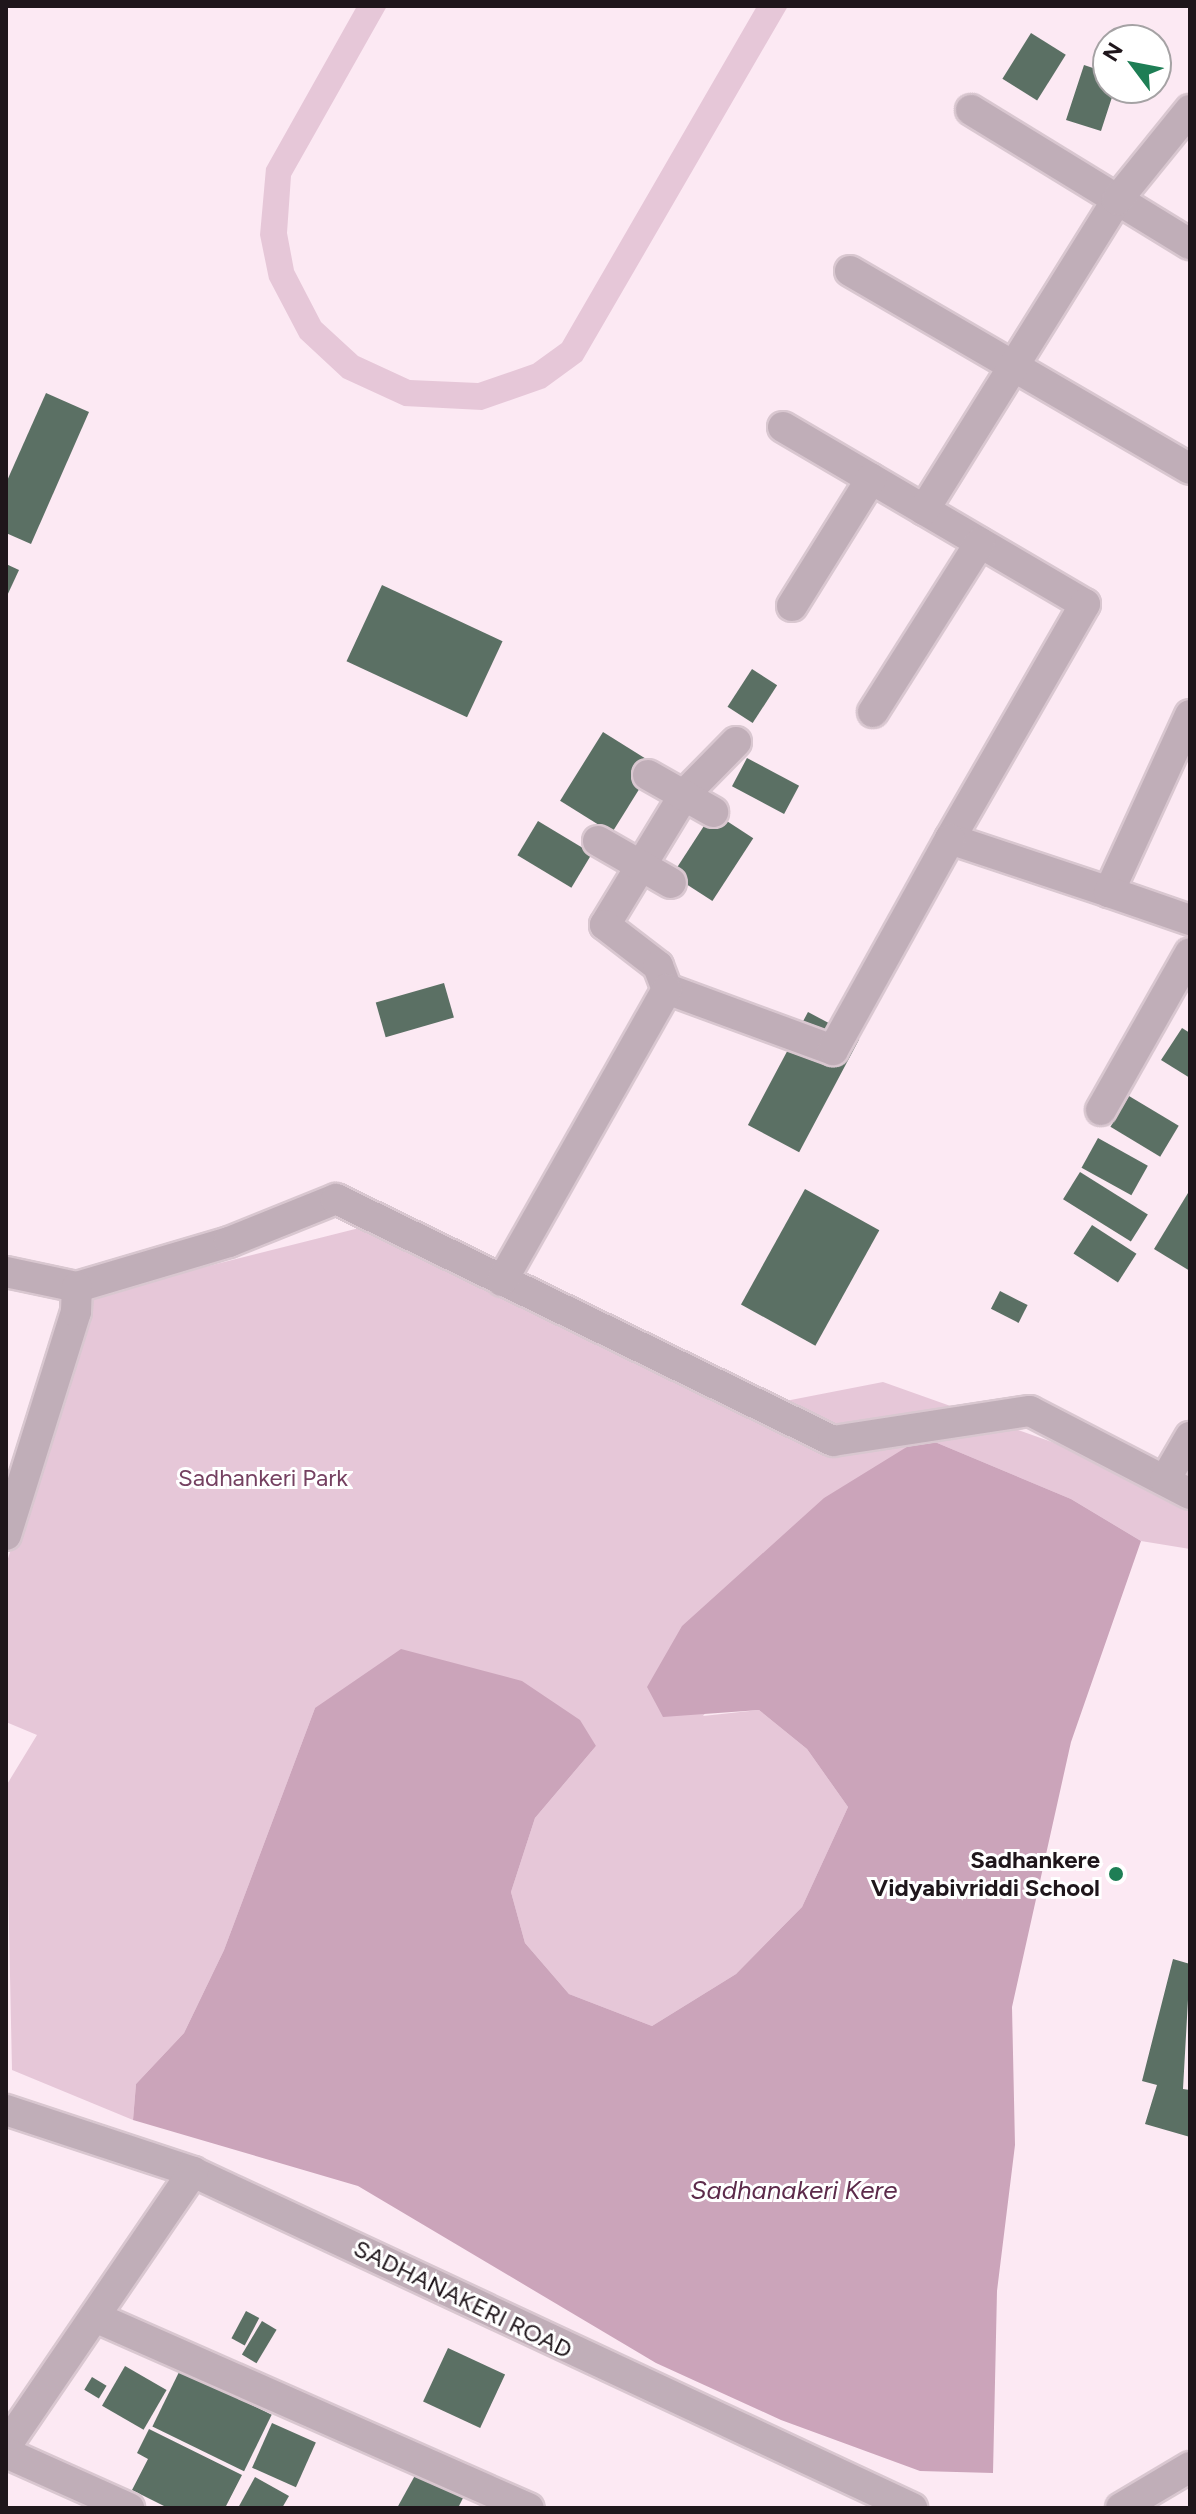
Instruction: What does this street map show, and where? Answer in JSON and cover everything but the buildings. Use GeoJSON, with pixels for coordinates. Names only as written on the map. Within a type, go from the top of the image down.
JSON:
{"type":"FeatureCollection","features":[{"type":"Feature","properties":{"kind":"street"},"geometry":{"type":"LineString","coordinates":[[971,110],[1190,244]]}},
{"type":"Feature","properties":{"kind":"street"},"geometry":{"type":"LineString","coordinates":[[924,510],[1117,200],[1190,110]]}},
{"type":"Feature","properties":{"kind":"street"},"geometry":{"type":"LineString","coordinates":[[850,271],[1190,469]]}},
{"type":"Feature","properties":{"kind":"street"},"geometry":{"type":"LineString","coordinates":[[736,742],[684,795],[605,925],[658,966],[667,989],[833,1050],[1085,604],[783,427]]}},
{"type":"Feature","properties":{"kind":"street"},"geometry":{"type":"LineString","coordinates":[[792,606],[871,479]]}},
{"type":"Feature","properties":{"kind":"street"},"geometry":{"type":"LineString","coordinates":[[873,712],[980,543]]}},
{"type":"Feature","properties":{"kind":"street"},"geometry":{"type":"LineString","coordinates":[[1109,892],[1190,715]]}},
{"type":"Feature","properties":{"kind":"street"},"geometry":{"type":"LineString","coordinates":[[648,775],[713,812]]}},
{"type":"Feature","properties":{"kind":"street"},"geometry":{"type":"LineString","coordinates":[[950,839],[1190,920]]}},
{"type":"Feature","properties":{"kind":"street"},"geometry":{"type":"LineString","coordinates":[[598,841],[671,883]]}},
{"type":"Feature","properties":{"kind":"street"},"geometry":{"type":"LineString","coordinates":[[1101,1110],[1190,953]]}},
{"type":"Feature","properties":{"kind":"street"},"geometry":{"type":"LineString","coordinates":[[502,1281],[667,989]]}},
{"type":"Feature","properties":{"kind":"street"},"geometry":{"type":"LineString","coordinates":[[6,1272],[77,1287],[229,1242],[336,1199],[833,1441],[1030,1411],[1177,1487],[1190,1437]]}},
{"type":"Feature","properties":{"kind":"street"},"geometry":{"type":"LineString","coordinates":[[6,1535],[76,1312],[77,1287]]}},
{"type":"Feature","properties":{"kind":"street","name":"SADHANAKERI ROAD"},"geometry":{"type":"LineString","coordinates":[[6,2110],[193,2172],[912,2508]]}},
{"type":"Feature","properties":{"kind":"street"},"geometry":{"type":"LineString","coordinates":[[6,2446],[193,2172]]}},
{"type":"Feature","properties":{"kind":"street"},"geometry":{"type":"LineString","coordinates":[[95,2317],[529,2508]]}},
{"type":"Feature","properties":{"kind":"street"},"geometry":{"type":"LineString","coordinates":[[6,2453],[129,2508]]}},
{"type":"Feature","properties":{"kind":"street"},"geometry":{"type":"LineString","coordinates":[[1121,2508],[1190,2467]]}},
{"type":"Feature","properties":{"kind":"green space"},"geometry":{"type":"Polygon","coordinates":[[[357,6],[387,6],[291,176],[287,233],[294,270],[321,322],[358,356],[410,380],[478,383],[533,364],[562,343],[757,6],[788,6],[582,361],[545,388],[482,410],[404,406],[343,378],[300,338],[269,279],[260,235],[266,168],[357,6]]]}},
{"type":"Feature","properties":{"kind":"green space","name":"Sadhankeri Park"},"geometry":{"type":"Polygon","coordinates":[[[395,1219],[765,1405],[883,1382],[1190,1491],[1190,1549],[1141,1541],[1071,1499],[923,1437],[703,1716],[759,1710],[807,1749],[848,1807],[802,1907],[736,1974],[652,2026],[569,1994],[525,1943],[511,1892],[535,1818],[596,1746],[315,1708],[224,1950],[184,2033],[136,2084],[133,2120],[12,2070],[6,1786],[37,1735],[6,1722],[6,1565],[89,1296],[395,1219]]]}},
{"type":"Feature","properties":{"kind":"water","name":"Sadhanakeri Kere"},"geometry":{"type":"Polygon","coordinates":[[[923,1437],[1071,1499],[1141,1541],[1071,1742],[1012,2007],[1015,2145],[997,2291],[993,2473],[920,2471],[781,2420],[656,2363],[358,2186],[133,2120],[136,2084],[184,2033],[224,1950],[315,1708],[401,1649],[522,1681],[580,1720],[596,1746],[535,1818],[511,1892],[525,1943],[569,1994],[652,2026],[736,1974],[802,1907],[848,1807],[807,1749],[759,1710],[663,1717],[647,1687],[682,1626],[824,1498],[923,1437]]]}},
{"type":"Feature","properties":{"kind":"place","name":"Sadhankere Vidyabivriddi School"},"geometry":{"type":"Point","coordinates":[1116,1874]}}]}
